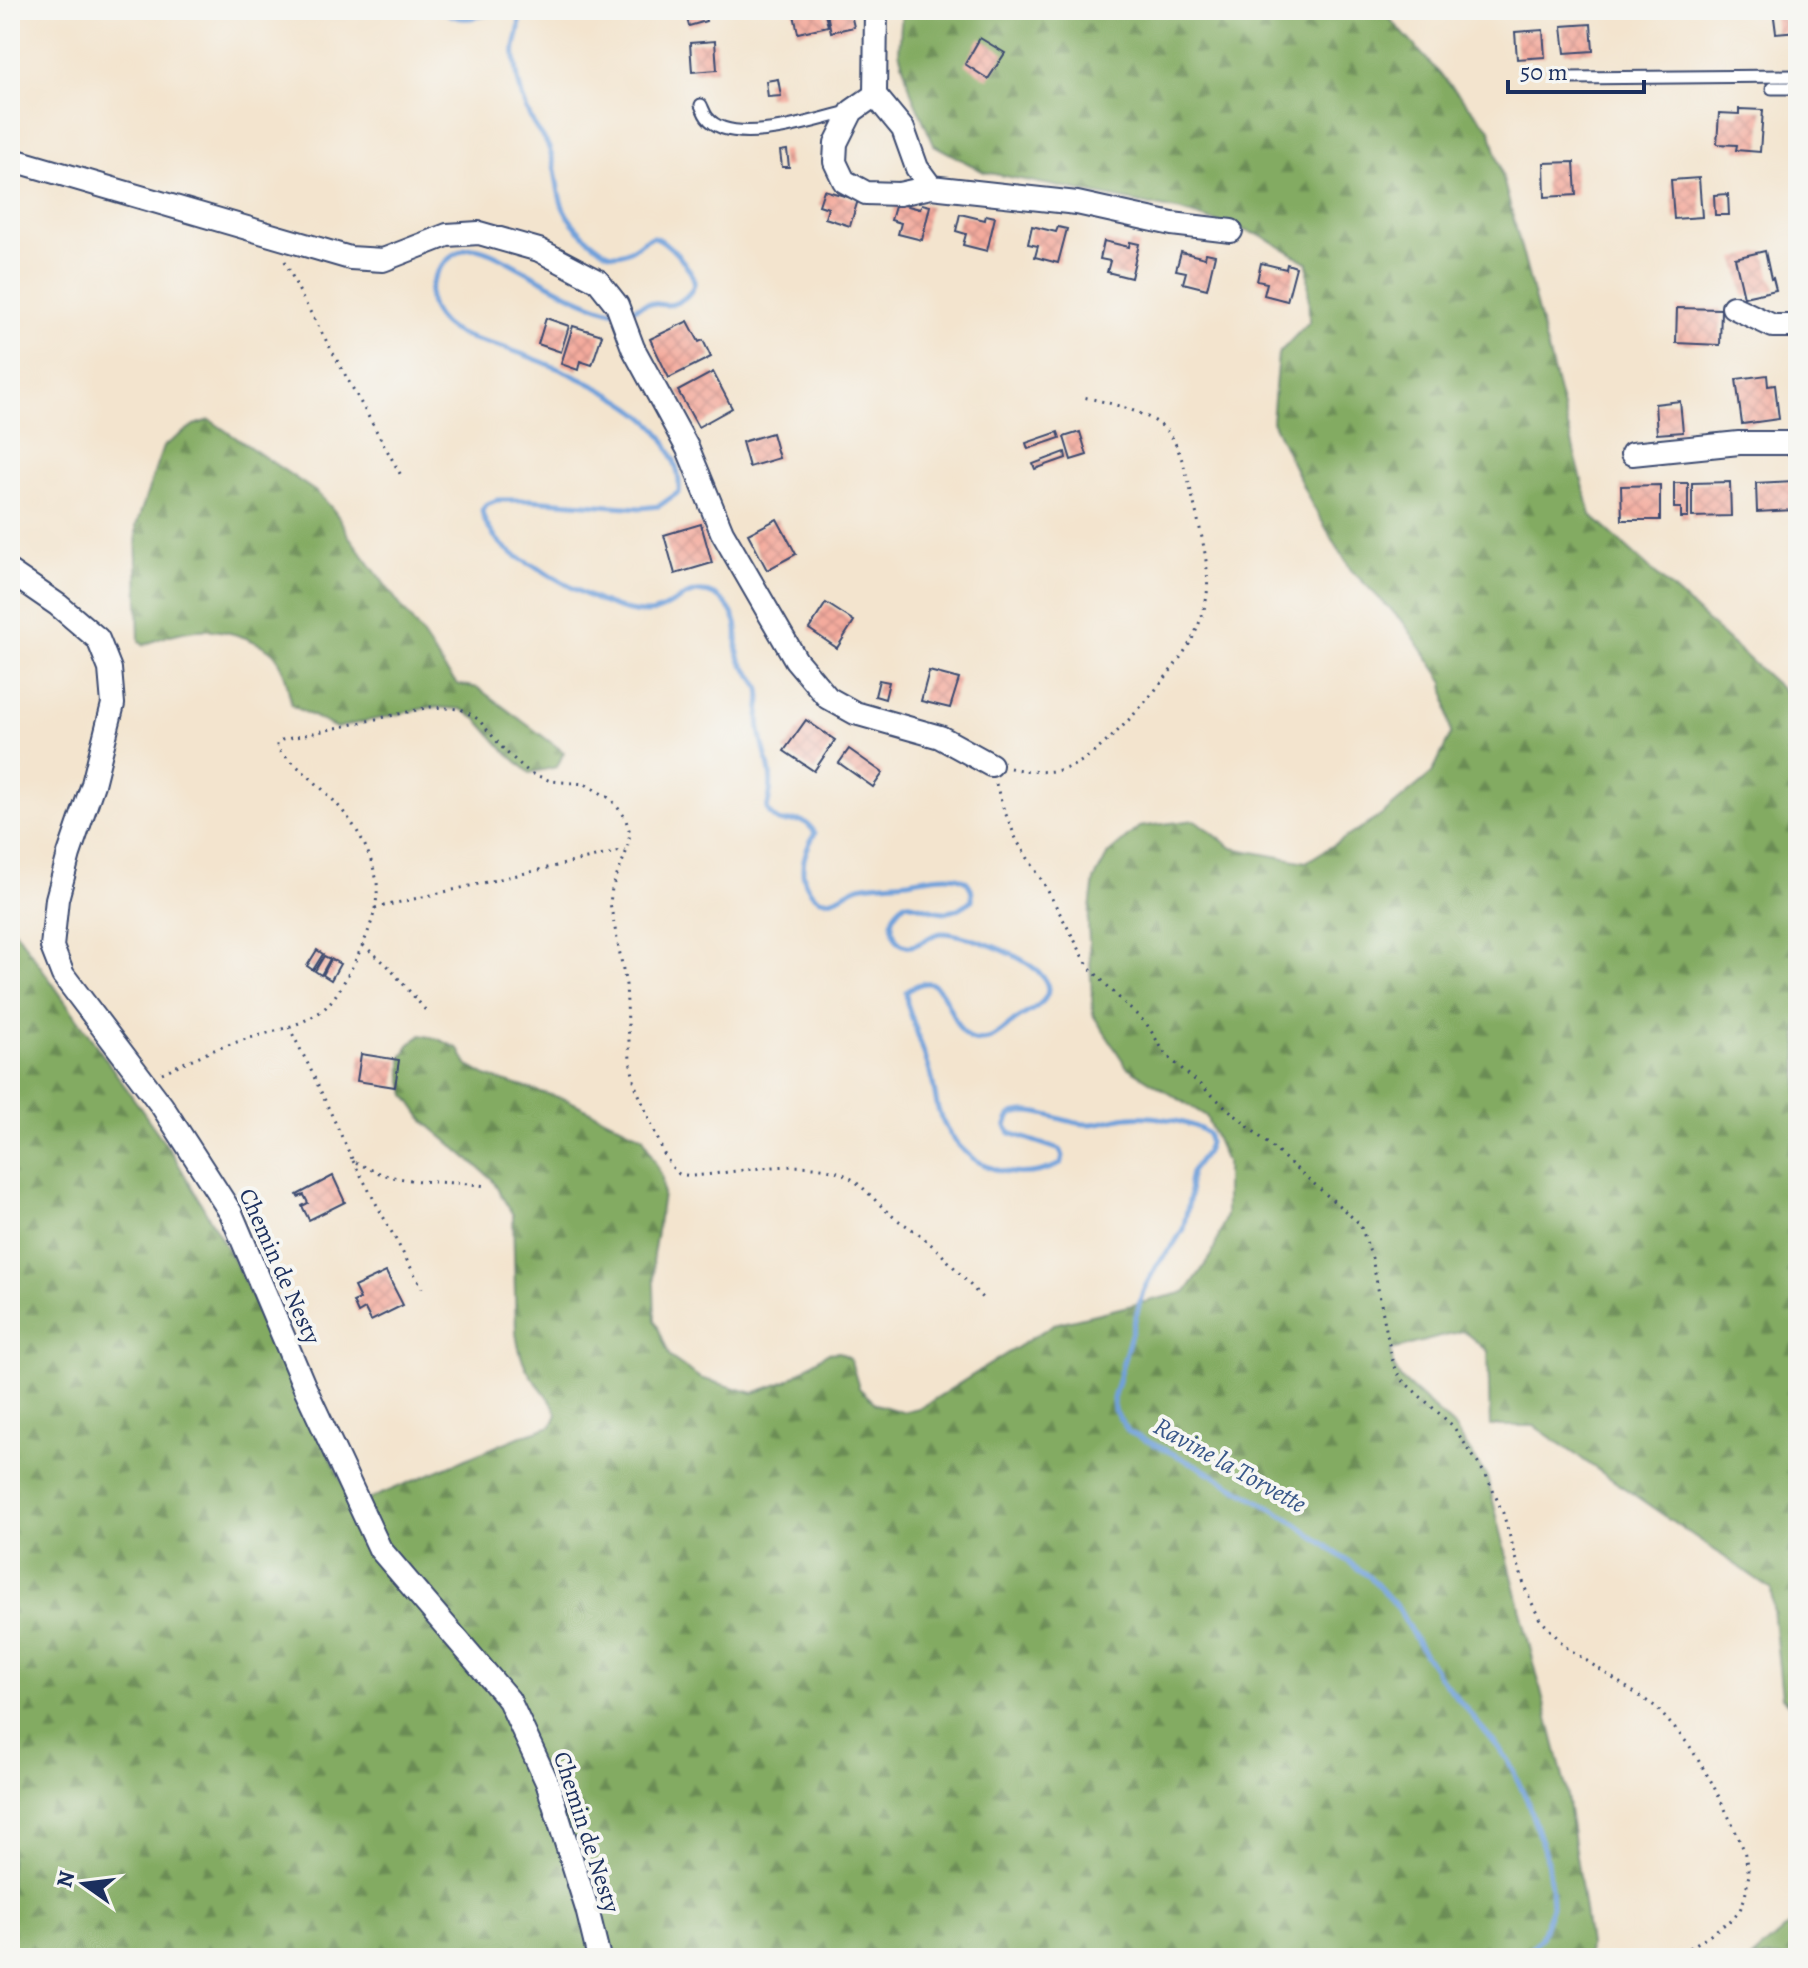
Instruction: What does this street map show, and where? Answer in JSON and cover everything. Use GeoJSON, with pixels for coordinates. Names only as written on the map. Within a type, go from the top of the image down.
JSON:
{"type":"FeatureCollection","features":[{"type":"Feature","properties":{"kind":"street"},"geometry":{"type":"LineString","coordinates":[[876,10],[875,95],[903,129],[917,168],[931,187]]}},
{"type":"Feature","properties":{"kind":"street"},"geometry":{"type":"LineString","coordinates":[[875,95],[852,111],[836,143],[835,162],[844,181],[866,193],[899,194],[931,187],[1077,203],[1172,224],[1231,231]]}},
{"type":"Feature","properties":{"kind":"street"},"geometry":{"type":"LineString","coordinates":[[10,159],[350,258],[383,260],[447,235],[479,233],[539,250],[598,281],[617,305],[633,348],[688,449],[722,532],[796,660],[828,698],[855,713],[940,737],[991,765]]}},
{"type":"Feature","properties":{"kind":"street"},"geometry":{"type":"LineString","coordinates":[[1733,307],[1773,326],[1798,326]]}},
{"type":"Feature","properties":{"kind":"street"},"geometry":{"type":"LineString","coordinates":[[1632,454],[1739,443],[1798,443]]}},
{"type":"Feature","properties":{"kind":"street","name":"Chemin de Nesty"},"geometry":{"type":"LineString","coordinates":[[10,572],[58,605],[98,639],[110,669],[113,704],[93,784],[57,899],[52,947],[63,975],[162,1106],[231,1213],[305,1388],[380,1549],[509,1700],[547,1782],[599,1958]]}},
{"type":"Feature","properties":{"kind":"lane"},"geometry":{"type":"LineString","coordinates":[[1568,78],[1798,76]]}},
{"type":"Feature","properties":{"kind":"lane"},"geometry":{"type":"LineString","coordinates":[[1772,88],[1798,88]]}},
{"type":"Feature","properties":{"kind":"lane"},"geometry":{"type":"LineString","coordinates":[[701,105],[707,118],[732,131],[763,132],[852,111]]}},
{"type":"Feature","properties":{"kind":"path"},"geometry":{"type":"LineString","coordinates":[[279,238],[284,259],[302,297],[403,479]]}},
{"type":"Feature","properties":{"kind":"path"},"geometry":{"type":"LineString","coordinates":[[1083,397],[1115,404],[1152,420],[1167,431],[1186,472],[1203,541],[1207,596],[1192,639],[1176,663],[1151,696],[1096,750],[1072,767],[1051,771],[1024,771],[991,765],[1002,805],[1017,841],[1089,967],[1146,1023],[1166,1055],[1360,1224],[1372,1258],[1393,1365],[1401,1379],[1453,1426],[1487,1477],[1503,1513],[1525,1588],[1539,1618],[1566,1647],[1656,1707],[1689,1745],[1711,1781],[1744,1850],[1749,1874],[1745,1897],[1740,1910],[1731,1920],[1675,1958]]}},
{"type":"Feature","properties":{"kind":"path"},"geometry":{"type":"LineString","coordinates":[[144,1082],[205,1054],[289,1027],[322,1012],[344,983],[363,945],[375,908],[377,881],[368,849],[356,827],[330,795],[277,749],[277,744],[282,740],[430,707],[461,709],[478,719],[506,752],[530,773],[551,781],[585,784],[611,799],[625,817],[630,833],[610,903],[626,985],[630,1060],[635,1085],[672,1167],[679,1174],[692,1176],[803,1166],[838,1172],[865,1188],[889,1213],[917,1232],[984,1300]]}},
{"type":"Feature","properties":{"kind":"path"},"geometry":{"type":"LineString","coordinates":[[375,908],[627,850]]}},
{"type":"Feature","properties":{"kind":"path"},"geometry":{"type":"LineString","coordinates":[[363,945],[387,965],[428,1013]]}},
{"type":"Feature","properties":{"kind":"path"},"geometry":{"type":"LineString","coordinates":[[289,1027],[353,1161],[422,1288]]}},
{"type":"Feature","properties":{"kind":"path"},"geometry":{"type":"LineString","coordinates":[[353,1161],[387,1176],[430,1183],[457,1182],[486,1186]]}},
{"type":"Feature","properties":{"kind":"green space"},"geometry":{"type":"Polygon","coordinates":[[[902,10],[1382,10],[1490,129],[1591,515],[1798,704],[1798,1713],[1782,1697],[1771,1589],[1534,1426],[1490,1426],[1488,1351],[1463,1331],[1391,1350],[1393,1365],[1401,1379],[1453,1426],[1487,1477],[1566,1789],[1589,1944],[1588,1958],[10,1958],[10,923],[174,1156],[238,1268],[345,1488],[367,1500],[552,1426],[557,1414],[528,1371],[518,1344],[513,1215],[491,1178],[425,1122],[406,1095],[402,1058],[409,1045],[421,1035],[439,1039],[459,1049],[467,1065],[486,1076],[568,1100],[643,1137],[662,1177],[663,1195],[653,1255],[655,1320],[670,1357],[700,1378],[753,1393],[787,1381],[827,1353],[839,1352],[850,1358],[859,1388],[876,1404],[902,1412],[922,1407],[1054,1324],[1186,1292],[1212,1255],[1226,1215],[1226,1162],[1206,1116],[1127,1067],[1093,1015],[1088,923],[1094,880],[1108,854],[1139,827],[1195,820],[1232,848],[1306,862],[1382,815],[1432,773],[1451,734],[1444,682],[1404,623],[1351,570],[1311,503],[1272,421],[1278,354],[1309,322],[1308,263],[1262,236],[1181,211],[984,172],[934,145],[912,95],[899,52],[902,10]]]}},
{"type":"Feature","properties":{"kind":"green space"},"geometry":{"type":"Polygon","coordinates":[[[210,420],[322,497],[457,684],[478,688],[564,752],[557,767],[530,773],[506,752],[478,720],[461,709],[430,707],[336,728],[291,705],[277,658],[264,646],[246,638],[219,631],[194,630],[144,645],[139,641],[136,526],[163,447],[194,425],[210,420]]]}},
{"type":"Feature","properties":{"kind":"green space"},"geometry":{"type":"Polygon","coordinates":[[[1798,1918],[1798,1958],[1752,1958],[1798,1918]]]}},
{"type":"Feature","properties":{"kind":"building"},"geometry":{"type":"Polygon","coordinates":[[[703,10],[706,21],[689,26],[685,11],[703,10]]]}},
{"type":"Feature","properties":{"kind":"building"},"geometry":{"type":"Polygon","coordinates":[[[793,10],[824,10],[828,26],[798,33],[793,10]]]}},
{"type":"Feature","properties":{"kind":"building"},"geometry":{"type":"Polygon","coordinates":[[[850,10],[854,27],[831,32],[827,14],[850,10]]]}},
{"type":"Feature","properties":{"kind":"building"},"geometry":{"type":"Polygon","coordinates":[[[1773,10],[1798,10],[1798,31],[1776,33],[1773,10]]]}},
{"type":"Feature","properties":{"kind":"building"},"geometry":{"type":"Polygon","coordinates":[[[1591,24],[1593,51],[1565,53],[1562,26],[1591,24]]]}},
{"type":"Feature","properties":{"kind":"building"},"geometry":{"type":"Polygon","coordinates":[[[1543,30],[1545,57],[1517,59],[1515,32],[1543,30]]]}},
{"type":"Feature","properties":{"kind":"building"},"geometry":{"type":"Polygon","coordinates":[[[980,38],[1005,53],[988,79],[965,64],[980,38]]]}},
{"type":"Feature","properties":{"kind":"building"},"geometry":{"type":"Polygon","coordinates":[[[715,41],[717,70],[692,72],[690,43],[715,41]]]}},
{"type":"Feature","properties":{"kind":"building"},"geometry":{"type":"Polygon","coordinates":[[[778,79],[781,96],[768,97],[766,81],[778,79]]]}},
{"type":"Feature","properties":{"kind":"building"},"geometry":{"type":"Polygon","coordinates":[[[1739,109],[1763,110],[1760,152],[1736,150],[1737,145],[1717,144],[1719,113],[1739,114],[1739,109]]]}},
{"type":"Feature","properties":{"kind":"building"},"geometry":{"type":"Polygon","coordinates":[[[787,150],[789,167],[782,167],[780,151],[787,150]]]}},
{"type":"Feature","properties":{"kind":"building"},"geometry":{"type":"Polygon","coordinates":[[[1574,162],[1576,195],[1545,197],[1544,163],[1574,162]]]}},
{"type":"Feature","properties":{"kind":"building"},"geometry":{"type":"Polygon","coordinates":[[[1699,178],[1702,217],[1674,219],[1671,180],[1699,178]]]}},
{"type":"Feature","properties":{"kind":"building"},"geometry":{"type":"Polygon","coordinates":[[[824,190],[858,200],[850,226],[825,218],[828,208],[819,205],[824,190]]]}},
{"type":"Feature","properties":{"kind":"building"},"geometry":{"type":"Polygon","coordinates":[[[1728,194],[1729,215],[1715,215],[1714,195],[1728,194]]]}},
{"type":"Feature","properties":{"kind":"building"},"geometry":{"type":"Polygon","coordinates":[[[896,203],[920,209],[922,204],[930,206],[922,240],[898,234],[901,223],[891,220],[896,203]]]}},
{"type":"Feature","properties":{"kind":"building"},"geometry":{"type":"Polygon","coordinates":[[[960,214],[985,220],[986,215],[995,217],[987,251],[963,245],[966,234],[956,231],[960,214]]]}},
{"type":"Feature","properties":{"kind":"building"},"geometry":{"type":"Polygon","coordinates":[[[1032,226],[1056,232],[1058,227],[1067,229],[1058,263],[1035,257],[1038,246],[1028,244],[1032,226]]]}},
{"type":"Feature","properties":{"kind":"building"},"geometry":{"type":"Polygon","coordinates":[[[1104,241],[1129,247],[1130,242],[1139,244],[1131,278],[1107,272],[1110,261],[1100,259],[1104,241]]]}},
{"type":"Feature","properties":{"kind":"building"},"geometry":{"type":"Polygon","coordinates":[[[1765,251],[1776,290],[1744,297],[1735,258],[1765,251]]]}},
{"type":"Feature","properties":{"kind":"building"},"geometry":{"type":"Polygon","coordinates":[[[1181,252],[1205,258],[1206,253],[1215,255],[1207,289],[1183,283],[1186,272],[1176,270],[1181,252]]]}},
{"type":"Feature","properties":{"kind":"building"},"geometry":{"type":"Polygon","coordinates":[[[1261,263],[1286,269],[1287,264],[1296,267],[1287,301],[1264,295],[1267,283],[1257,281],[1261,263]]]}},
{"type":"Feature","properties":{"kind":"building"},"geometry":{"type":"Polygon","coordinates":[[[1677,308],[1721,309],[1720,345],[1676,343],[1677,308]]]}},
{"type":"Feature","properties":{"kind":"building"},"geometry":{"type":"Polygon","coordinates":[[[546,318],[569,326],[561,352],[538,344],[546,318]]]}},
{"type":"Feature","properties":{"kind":"building"},"geometry":{"type":"Polygon","coordinates":[[[688,321],[699,342],[703,340],[711,357],[669,378],[650,339],[688,321]]]}},
{"type":"Feature","properties":{"kind":"building"},"geometry":{"type":"Polygon","coordinates":[[[573,326],[602,335],[592,365],[580,361],[578,370],[561,364],[573,326]]]}},
{"type":"Feature","properties":{"kind":"building"},"geometry":{"type":"Polygon","coordinates":[[[713,372],[732,408],[698,427],[678,391],[713,372]]]}},
{"type":"Feature","properties":{"kind":"building"},"geometry":{"type":"Polygon","coordinates":[[[1767,375],[1768,386],[1775,385],[1779,419],[1742,424],[1736,379],[1767,375]]]}},
{"type":"Feature","properties":{"kind":"building"},"geometry":{"type":"Polygon","coordinates":[[[1680,401],[1683,432],[1657,434],[1655,404],[1680,401]]]}},
{"type":"Feature","properties":{"kind":"building"},"geometry":{"type":"Polygon","coordinates":[[[1058,432],[1060,438],[1028,449],[1026,443],[1058,432]]]}},
{"type":"Feature","properties":{"kind":"building"},"geometry":{"type":"Polygon","coordinates":[[[1080,432],[1087,455],[1071,460],[1064,437],[1080,432]]]}},
{"type":"Feature","properties":{"kind":"building"},"geometry":{"type":"Polygon","coordinates":[[[772,433],[779,458],[749,467],[742,442],[772,433]]]}},
{"type":"Feature","properties":{"kind":"building"},"geometry":{"type":"Polygon","coordinates":[[[1065,452],[1066,458],[1035,469],[1033,464],[1065,452]]]}},
{"type":"Feature","properties":{"kind":"building"},"geometry":{"type":"Polygon","coordinates":[[[1794,481],[1795,510],[1757,512],[1756,483],[1794,481]]]}},
{"type":"Feature","properties":{"kind":"building"},"geometry":{"type":"Polygon","coordinates":[[[1730,482],[1731,516],[1692,517],[1692,483],[1730,482]]]}},
{"type":"Feature","properties":{"kind":"building"},"geometry":{"type":"Polygon","coordinates":[[[1674,483],[1688,483],[1688,518],[1681,518],[1681,508],[1674,508],[1674,483]]]}},
{"type":"Feature","properties":{"kind":"building"},"geometry":{"type":"Polygon","coordinates":[[[1660,485],[1660,520],[1622,520],[1621,486],[1660,485]]]}},
{"type":"Feature","properties":{"kind":"building"},"geometry":{"type":"Polygon","coordinates":[[[777,519],[796,554],[767,570],[748,534],[777,519]]]}},
{"type":"Feature","properties":{"kind":"building"},"geometry":{"type":"Polygon","coordinates":[[[701,524],[712,563],[675,574],[664,535],[701,524]]]}},
{"type":"Feature","properties":{"kind":"building"},"geometry":{"type":"Polygon","coordinates":[[[826,603],[854,621],[837,648],[809,629],[826,603]]]}},
{"type":"Feature","properties":{"kind":"building"},"geometry":{"type":"Polygon","coordinates":[[[929,671],[959,679],[950,708],[921,701],[929,671]]]}},
{"type":"Feature","properties":{"kind":"building"},"geometry":{"type":"Polygon","coordinates":[[[879,680],[889,682],[885,699],[875,696],[879,680]]]}},
{"type":"Feature","properties":{"kind":"building"},"geometry":{"type":"Polygon","coordinates":[[[806,720],[835,740],[814,771],[784,751],[806,720]]]}},
{"type":"Feature","properties":{"kind":"building"},"geometry":{"type":"Polygon","coordinates":[[[849,749],[883,773],[873,787],[839,763],[849,749]]]}},
{"type":"Feature","properties":{"kind":"building"},"geometry":{"type":"Polygon","coordinates":[[[317,950],[323,954],[313,970],[307,966],[317,950]]]}},
{"type":"Feature","properties":{"kind":"building"},"geometry":{"type":"Polygon","coordinates":[[[324,956],[330,959],[321,975],[315,971],[324,956]]]}},
{"type":"Feature","properties":{"kind":"building"},"geometry":{"type":"Polygon","coordinates":[[[331,959],[340,964],[331,980],[323,975],[331,959]]]}},
{"type":"Feature","properties":{"kind":"building"},"geometry":{"type":"Polygon","coordinates":[[[361,1054],[399,1060],[395,1087],[357,1081],[361,1054]]]}},
{"type":"Feature","properties":{"kind":"building"},"geometry":{"type":"Polygon","coordinates":[[[333,1176],[345,1202],[309,1220],[302,1206],[308,1203],[304,1195],[297,1195],[333,1176]]]}},
{"type":"Feature","properties":{"kind":"building"},"geometry":{"type":"Polygon","coordinates":[[[386,1272],[403,1305],[371,1321],[365,1309],[358,1313],[353,1302],[360,1299],[354,1287],[386,1272]]]}},
{"type":"Feature","properties":{"kind":"waterway","name":"Ravine la Torvette"},"geometry":{"type":"LineString","coordinates":[[442,10],[462,18],[498,13],[519,17],[515,47],[518,80],[526,109],[549,148],[562,204],[574,225],[598,247],[615,254],[629,251],[652,237],[657,238],[671,248],[694,279],[690,292],[679,302],[670,305],[648,303],[626,312]]}},
{"type":"Feature","properties":{"kind":"waterway","name":"Ravine la Torvette"},"geometry":{"type":"LineString","coordinates":[[612,311],[575,297],[479,249],[465,249],[457,253],[436,274],[430,291],[431,304],[447,326],[462,335],[562,370],[607,392],[644,417],[657,430],[670,451],[678,476],[679,492],[659,506],[641,508],[497,500],[482,510],[489,529],[503,546],[521,559],[580,592],[621,609],[655,612],[696,592],[718,598],[732,614],[740,659],[760,689],[759,726],[771,778],[767,809],[780,821],[802,821],[815,833],[805,854],[803,868],[806,884],[812,893],[820,899],[830,900],[865,885],[938,876],[959,877],[971,889],[972,900],[954,911],[946,912],[905,903],[892,921],[894,935],[899,942],[911,946],[937,934],[953,934],[1012,954],[1043,976],[1048,989],[1040,1004],[993,1037],[977,1041],[965,1035],[935,985],[923,983],[906,992],[940,1114],[955,1141],[967,1153],[981,1163],[1011,1173],[1044,1170],[1061,1164],[1063,1156],[1060,1150],[1010,1133],[1006,1126],[1009,1117],[1026,1112],[1086,1124],[1129,1117],[1159,1118],[1182,1122],[1208,1134],[1206,1152],[1191,1172],[1183,1229],[1156,1266],[1143,1291],[1113,1399],[1114,1410],[1129,1432],[1196,1465],[1288,1518],[1371,1578],[1398,1608],[1439,1676],[1507,1758],[1527,1800],[1547,1860],[1552,1906],[1541,1938],[1522,1958]]}}]}
